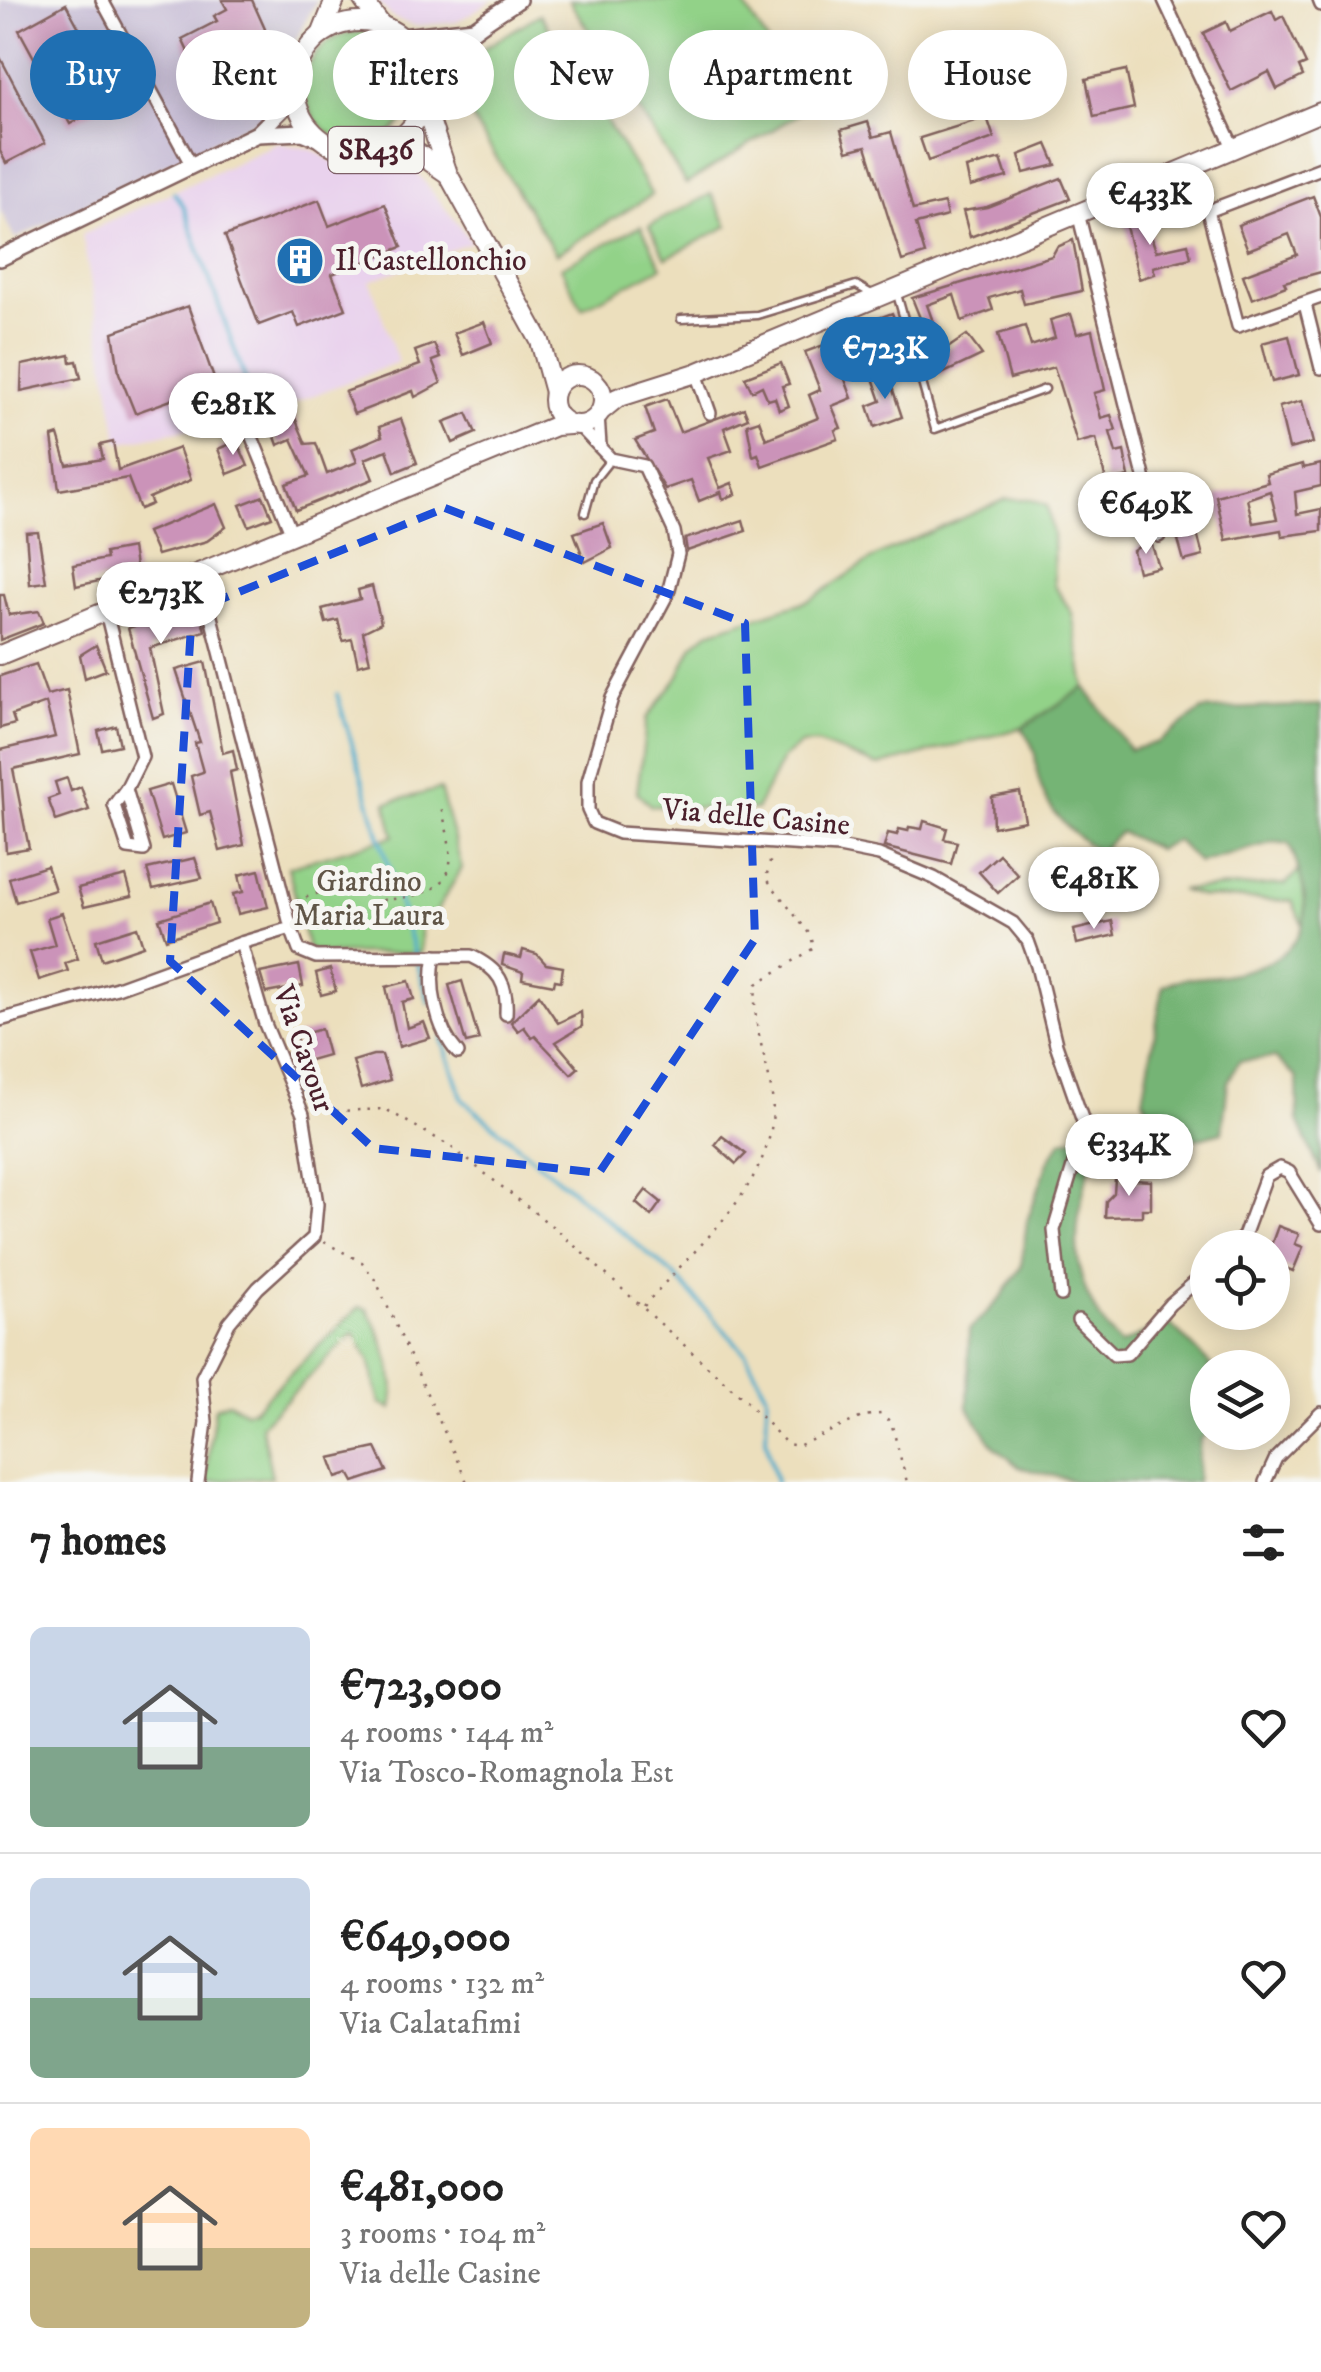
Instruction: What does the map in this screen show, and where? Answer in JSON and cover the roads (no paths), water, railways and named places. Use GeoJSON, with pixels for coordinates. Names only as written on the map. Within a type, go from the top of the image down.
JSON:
{"type":"FeatureCollection","features":[{"type":"Feature","properties":{"kind":"main road"},"geometry":{"type":"LineString","coordinates":[[313,46],[334,0]]}},
{"type":"Feature","properties":{"kind":"main road"},"geometry":{"type":"LineString","coordinates":[[363,0],[382,26]]}},
{"type":"Feature","properties":{"kind":"main road"},"geometry":{"type":"LineString","coordinates":[[456,30],[474,28],[518,0]]}},
{"type":"Feature","properties":{"kind":"main road"},"geometry":{"type":"LineString","coordinates":[[321,35],[357,22],[390,30]]}},
{"type":"Feature","properties":{"kind":"main road"},"geometry":{"type":"LineString","coordinates":[[0,654],[293,537],[555,426],[574,425],[599,413],[617,398],[696,373],[1319,112]]}},
{"type":"Feature","properties":{"kind":"main road"},"geometry":{"type":"LineString","coordinates":[[0,258],[257,134],[271,120]]}},
{"type":"Feature","properties":{"kind":"main road","name":"SR436"},"geometry":{"type":"LineString","coordinates":[[306,120],[320,139],[361,152],[382,148],[416,152],[448,174]]}},
{"type":"Feature","properties":{"kind":"main road","name":"SR436"},"geometry":{"type":"LineString","coordinates":[[382,148],[404,135],[413,120]]}},
{"type":"Feature","properties":{"kind":"main road","name":"SR436"},"geometry":{"type":"LineString","coordinates":[[431,120],[448,174],[540,341],[553,396]]}},
{"type":"Feature","properties":{"kind":"main road"},"geometry":{"type":"LineString","coordinates":[[257,134],[303,132],[320,139]]}},
{"type":"Feature","properties":{"kind":"main road","name":"SR436"},"geometry":{"type":"LineString","coordinates":[[540,341],[585,378]]}},
{"type":"Feature","properties":{"kind":"main road"},"geometry":{"type":"LineString","coordinates":[[512,446],[560,382],[585,378],[647,387]]}},
{"type":"Feature","properties":{"kind":"main road"},"geometry":{"type":"LineString","coordinates":[[585,378],[602,396],[599,413]]}},
{"type":"Feature","properties":{"kind":"main road"},"geometry":{"type":"LineString","coordinates":[[553,396],[555,412],[574,425]]}},
{"type":"Feature","properties":{"kind":"street"},"geometry":{"type":"LineString","coordinates":[[102,0],[192,166]]}},
{"type":"Feature","properties":{"kind":"street"},"geometry":{"type":"LineString","coordinates":[[1164,0],[1234,149]]}},
{"type":"Feature","properties":{"kind":"street"},"geometry":{"type":"LineString","coordinates":[[1321,168],[1208,211],[1238,326],[1321,297]]}},
{"type":"Feature","properties":{"kind":"street"},"geometry":{"type":"LineString","coordinates":[[1078,213],[1159,536]]}},
{"type":"Feature","properties":{"kind":"street"},"geometry":{"type":"LineString","coordinates":[[1304,304],[1321,368]]}},
{"type":"Feature","properties":{"kind":"street"},"geometry":{"type":"LineString","coordinates":[[696,373],[710,413]]}},
{"type":"Feature","properties":{"kind":"street"},"geometry":{"type":"LineString","coordinates":[[233,390],[293,537]]}},
{"type":"Feature","properties":{"kind":"street"},"geometry":{"type":"LineString","coordinates":[[599,413],[600,444]]}},
{"type":"Feature","properties":{"kind":"street"},"geometry":{"type":"LineString","coordinates":[[574,425],[600,444],[611,459]]}},
{"type":"Feature","properties":{"kind":"street","name":"Via delle Casine"},"geometry":{"type":"LineString","coordinates":[[611,459],[644,466],[674,531],[678,554],[668,592],[612,698],[588,781],[588,810],[594,823],[619,833],[776,843],[879,855],[990,908],[1028,941],[1056,1044],[1086,1127],[1054,1230],[1060,1295]]}},
{"type":"Feature","properties":{"kind":"street"},"geometry":{"type":"LineString","coordinates":[[0,1020],[117,988],[291,928],[200,574]]}},
{"type":"Feature","properties":{"kind":"street"},"geometry":{"type":"LineString","coordinates":[[106,612],[142,757],[114,805],[128,848],[144,850],[126,790]]}},
{"type":"Feature","properties":{"kind":"street","name":"Via Cavour"},"geometry":{"type":"LineString","coordinates":[[291,928],[299,950],[316,957],[471,956],[489,964],[508,992],[506,1014]]}},
{"type":"Feature","properties":{"kind":"street","name":"Via Cavour"},"geometry":{"type":"LineString","coordinates":[[198,1482],[206,1422],[202,1376],[228,1323],[258,1288],[314,1237],[317,1204],[304,1114],[265,1024],[242,943]]}},
{"type":"Feature","properties":{"kind":"street"},"geometry":{"type":"LineString","coordinates":[[435,956],[432,993],[449,1044],[458,1052]]}},
{"type":"Feature","properties":{"kind":"street"},"geometry":{"type":"LineString","coordinates":[[1246,1230],[1266,1176],[1280,1168],[1290,1172],[1321,1224]]}},
{"type":"Feature","properties":{"kind":"street"},"geometry":{"type":"LineString","coordinates":[[1078,1320],[1114,1355],[1127,1354],[1170,1304],[1190,1287]]}},
{"type":"Feature","properties":{"kind":"street"},"geometry":{"type":"LineString","coordinates":[[1265,1482],[1276,1458],[1321,1412]]}},
{"type":"Feature","properties":{"kind":"lane"},"geometry":{"type":"LineString","coordinates":[[681,319],[757,315],[856,284],[876,297]]}},
{"type":"Feature","properties":{"kind":"lane"},"geometry":{"type":"LineString","coordinates":[[895,288],[935,429],[1045,389]]}},
{"type":"Feature","properties":{"kind":"lane"},"geometry":{"type":"LineString","coordinates":[[586,513],[594,480],[611,459]]}},
{"type":"Feature","properties":{"kind":"waterway"},"geometry":{"type":"LineString","coordinates":[[174,193],[183,205],[248,387]]}},
{"type":"Feature","properties":{"kind":"waterway"},"geometry":{"type":"LineString","coordinates":[[337,694],[429,1002]]}},
{"type":"Feature","properties":{"kind":"waterway"},"geometry":{"type":"LineString","coordinates":[[442,1039],[463,1100],[674,1275],[746,1354],[767,1395],[766,1439],[776,1482]]}},
{"type":"Feature","properties":{"kind":"place","name":"Il Castellonchio"},"geometry":{"type":"Point","coordinates":[300,261]}},
{"type":"Feature","properties":{"kind":"park label","name":"Giardino Maria Laura"},"geometry":{"type":"Point","coordinates":[369,899]}}]}
